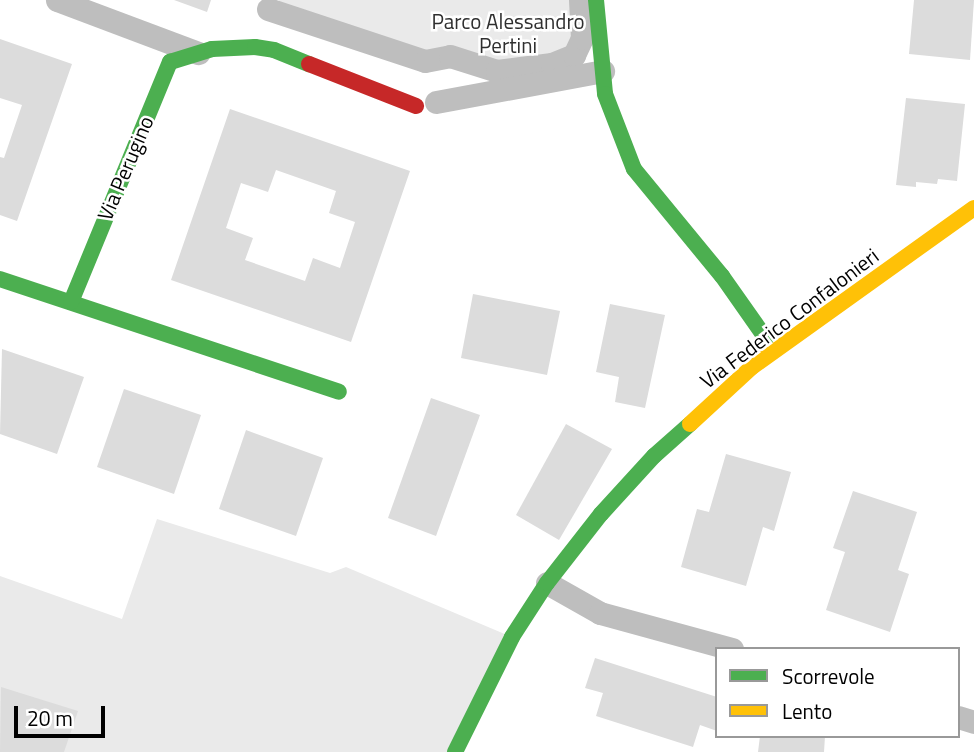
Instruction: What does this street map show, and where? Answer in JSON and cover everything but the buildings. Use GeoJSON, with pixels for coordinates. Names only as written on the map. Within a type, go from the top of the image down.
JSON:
{"type":"FeatureCollection","features":[{"type":"Feature","properties":{"kind":"street","name":"Via Perugino"},"geometry":{"type":"LineString","coordinates":[[57,0],[198,53]]}},
{"type":"Feature","properties":{"kind":"street"},"geometry":{"type":"LineString","coordinates":[[268,9],[425,61],[450,57],[497,71],[552,64],[574,55],[582,38],[580,0]]}},
{"type":"Feature","properties":{"kind":"street"},"geometry":{"type":"LineString","coordinates":[[596,0],[605,94],[634,170],[722,276],[775,350]]}},
{"type":"Feature","properties":{"kind":"street","name":"Via Perugino"},"geometry":{"type":"LineString","coordinates":[[71,302],[170,62],[212,48],[255,47],[274,50],[426,104],[603,71]]}},
{"type":"Feature","properties":{"kind":"street","name":"Via Federico Confalonieri"},"geometry":{"type":"LineString","coordinates":[[456,752],[512,637],[547,583],[601,514],[654,456],[705,408],[775,350],[974,208]]}},
{"type":"Feature","properties":{"kind":"street"},"geometry":{"type":"LineString","coordinates":[[0,279],[339,392]]}},
{"type":"Feature","properties":{"kind":"street"},"geometry":{"type":"LineString","coordinates":[[547,583],[600,613],[725,647]]}},
{"type":"Feature","properties":{"kind":"green space","name":"Parco Alessandro Pertini"},"geometry":{"type":"Polygon","coordinates":[[[279,0],[579,0],[572,54],[509,68],[422,55],[276,7],[279,0]]]}},
{"type":"Feature","properties":{"kind":"green space"},"geometry":{"type":"Polygon","coordinates":[[[157,519],[330,573],[346,567],[512,637],[455,752],[0,752],[0,576],[122,619],[157,519]]]}},
{"type":"Feature","properties":{"kind":"traffic: fast"},"geometry":{"type":"LineString","coordinates":[[596,0],[605,94],[634,169],[722,276],[774,350]]}},
{"type":"Feature","properties":{"kind":"traffic: fast"},"geometry":{"type":"LineString","coordinates":[[71,302],[170,62],[212,49],[255,47],[274,50],[309,64]]}},
{"type":"Feature","properties":{"kind":"traffic: fast"},"geometry":{"type":"LineString","coordinates":[[0,279],[339,392]]}},
{"type":"Feature","properties":{"kind":"traffic: fast"},"geometry":{"type":"LineString","coordinates":[[455,752],[512,637],[547,583],[601,514],[654,456],[690,424]]}},
{"type":"Feature","properties":{"kind":"traffic: slow"},"geometry":{"type":"LineString","coordinates":[[690,424],[752,367],[974,208]]}},
{"type":"Feature","properties":{"kind":"traffic: jam"},"geometry":{"type":"LineString","coordinates":[[309,64],[416,106]]}}]}
